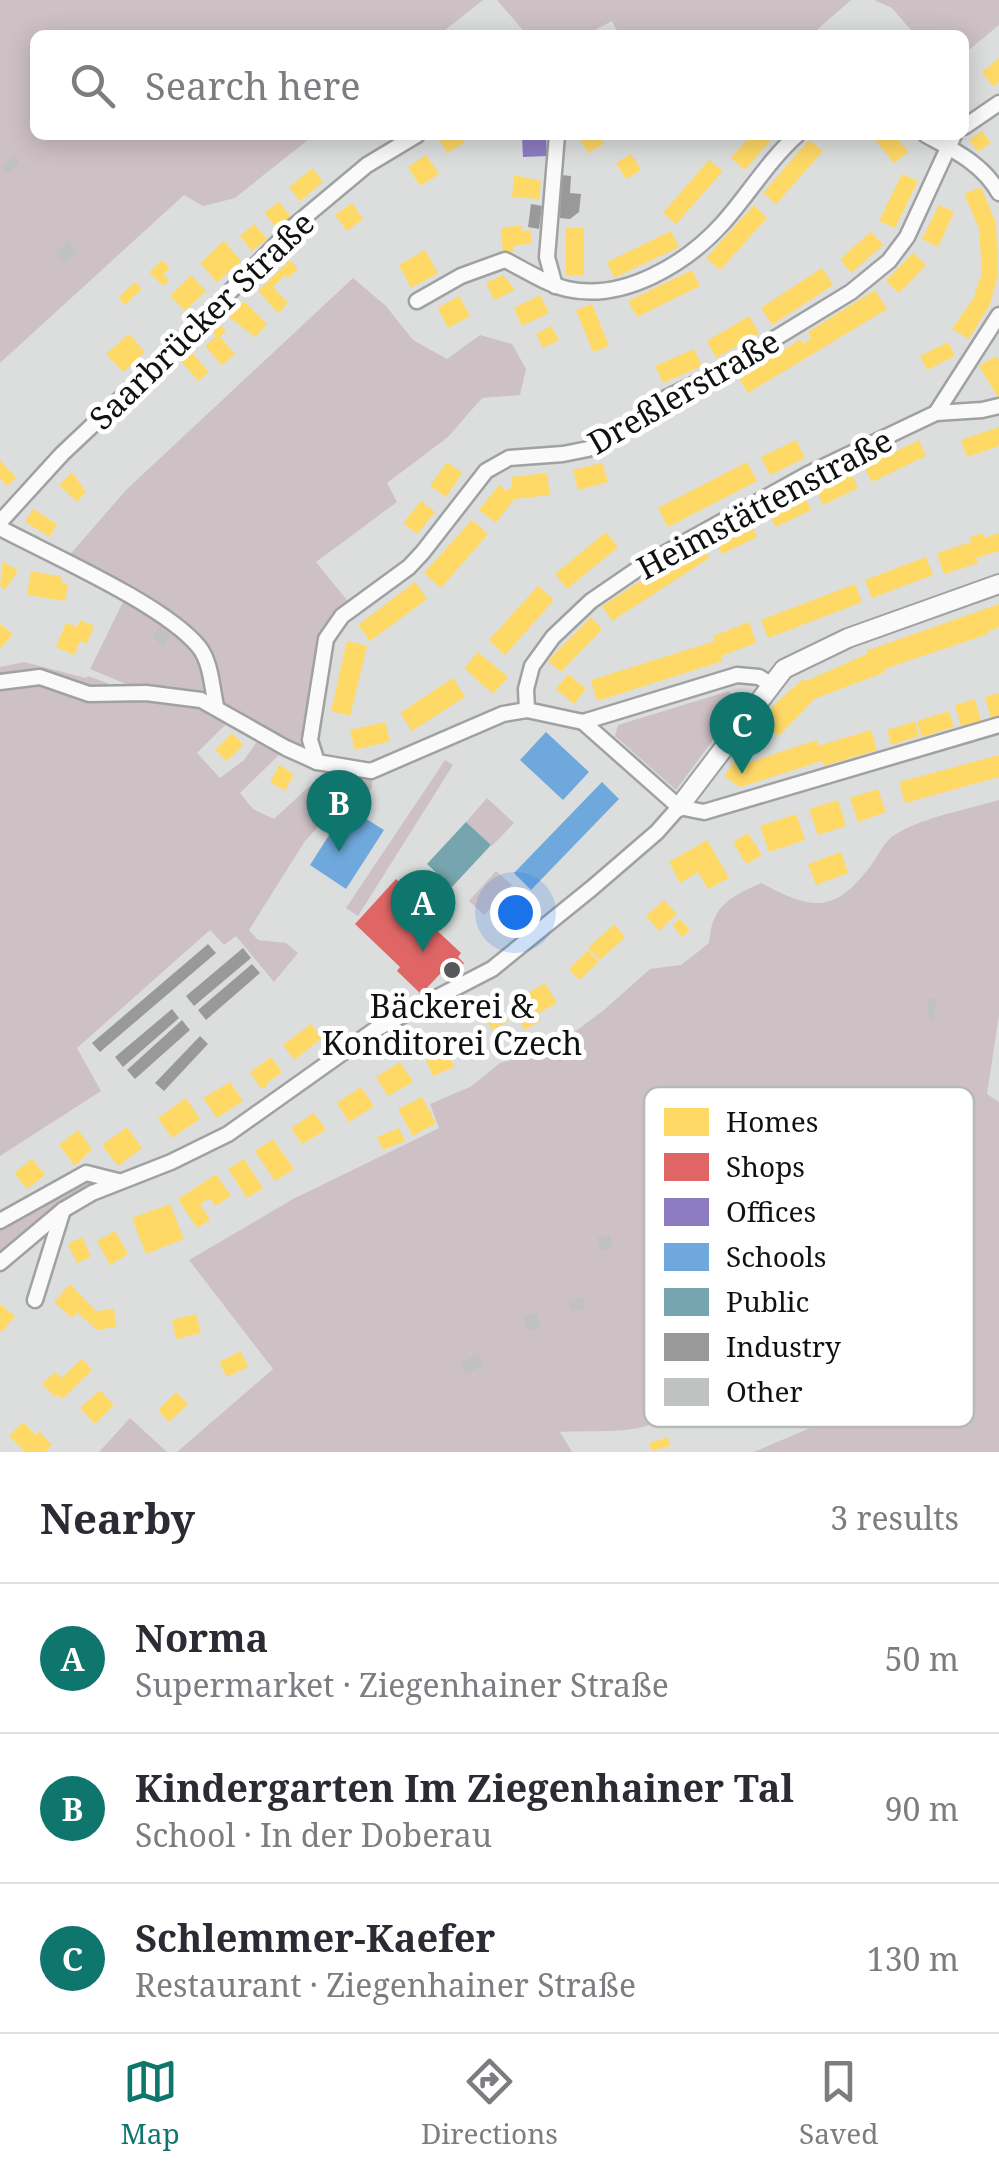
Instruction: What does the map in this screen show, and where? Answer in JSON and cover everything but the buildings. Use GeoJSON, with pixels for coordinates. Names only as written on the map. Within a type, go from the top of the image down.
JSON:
{"type":"FeatureCollection","features":[{"type":"Feature","properties":{"kind":"street"},"geometry":{"type":"LineString","coordinates":[[969,124],[999,103]]}},
{"type":"Feature","properties":{"kind":"street","name":"Saarbrücker Straße"},"geometry":{"type":"LineString","coordinates":[[0,525],[62,454],[294,226],[368,165],[410,140]]}},
{"type":"Feature","properties":{"kind":"street"},"geometry":{"type":"LineString","coordinates":[[555,286],[547,257],[557,140]]}},
{"type":"Feature","properties":{"kind":"street"},"geometry":{"type":"LineString","coordinates":[[418,301],[472,270],[505,260],[555,286],[573,290],[607,290],[654,276],[698,248],[792,140]]}},
{"type":"Feature","properties":{"kind":"street"},"geometry":{"type":"LineString","coordinates":[[951,141],[982,170],[999,194]]}},
{"type":"Feature","properties":{"kind":"street","name":"Dreßlerstraße"},"geometry":{"type":"LineString","coordinates":[[317,762],[310,740],[326,640],[342,616],[424,552],[486,471],[509,458],[564,454],[612,438],[666,398],[725,368],[851,292],[889,261],[908,237],[951,141]]}},
{"type":"Feature","properties":{"kind":"street"},"geometry":{"type":"LineString","coordinates":[[936,413],[999,316]]}},
{"type":"Feature","properties":{"kind":"street"},"geometry":{"type":"LineString","coordinates":[[936,413],[999,406]]}},
{"type":"Feature","properties":{"kind":"street","name":"Heimstättenstraße"},"geometry":{"type":"LineString","coordinates":[[528,710],[526,689],[532,666],[553,636],[591,601],[642,566],[808,474],[936,413]]}},
{"type":"Feature","properties":{"kind":"street"},"geometry":{"type":"LineString","coordinates":[[0,525],[126,595],[188,637],[206,661],[216,706]]}},
{"type":"Feature","properties":{"kind":"street"},"geometry":{"type":"LineString","coordinates":[[0,1264],[63,1210],[118,1181],[171,1162],[228,1134],[376,1029],[485,973],[657,832],[784,669],[818,651],[999,584]]}},
{"type":"Feature","properties":{"kind":"street"},"geometry":{"type":"LineString","coordinates":[[0,682],[40,677],[89,694],[146,693],[202,700],[317,762],[370,771],[502,714],[528,710],[584,722],[736,675],[758,677],[770,684]]}},
{"type":"Feature","properties":{"kind":"street"},"geometry":{"type":"LineString","coordinates":[[584,722],[679,807],[704,812],[999,725]]}},
{"type":"Feature","properties":{"kind":"street"},"geometry":{"type":"LineString","coordinates":[[0,1221],[86,1173],[118,1181]]}},
{"type":"Feature","properties":{"kind":"street"},"geometry":{"type":"LineString","coordinates":[[35,1300],[63,1210]]}},
{"type":"Feature","properties":{"kind":"shaded area"},"geometry":{"type":"Polygon","coordinates":[[[0,0],[483,0],[445,30],[30,30],[30,140],[308,140],[235,198],[203,206],[184,195],[0,363],[0,0]]]}},
{"type":"Feature","properties":{"kind":"shaded area"},"geometry":{"type":"Polygon","coordinates":[[[497,0],[851,0],[817,30],[616,30],[612,21],[595,30],[523,30],[497,0]]]}},
{"type":"Feature","properties":{"kind":"shaded area"},"geometry":{"type":"Polygon","coordinates":[[[874,0],[999,0],[999,25],[969,50],[969,30],[911,30],[892,8],[874,0]]]}},
{"type":"Feature","properties":{"kind":"shaded area"},"geometry":{"type":"Polygon","coordinates":[[[353,278],[386,306],[413,340],[447,359],[480,335],[512,344],[526,369],[520,395],[482,398],[448,437],[387,483],[397,502],[316,562],[350,604],[320,642],[303,724],[307,748],[304,751],[221,703],[203,646],[67,558],[126,490],[353,278]]]}},
{"type":"Feature","properties":{"kind":"shaded area"},"geometry":{"type":"Polygon","coordinates":[[[125,598],[173,628],[197,649],[203,666],[203,696],[133,687],[90,669],[125,598]]]}},
{"type":"Feature","properties":{"kind":"shaded area"},"geometry":{"type":"Polygon","coordinates":[[[24,662],[88,676],[107,683],[115,691],[0,678],[0,667],[24,662]]]}},
{"type":"Feature","properties":{"kind":"shaded area"},"geometry":{"type":"Polygon","coordinates":[[[19,680],[200,704],[231,719],[197,753],[220,778],[244,760],[261,736],[283,751],[240,793],[253,809],[274,819],[328,769],[350,775],[374,773],[371,790],[357,785],[305,841],[249,930],[258,940],[286,943],[298,953],[274,982],[236,936],[224,945],[210,930],[77,1048],[101,1091],[0,1156],[0,684],[19,680]]]}},
{"type":"Feature","properties":{"kind":"shaded area"},"geometry":{"type":"Polygon","coordinates":[[[729,691],[739,705],[676,790],[615,736],[618,725],[729,691]]]}},
{"type":"Feature","properties":{"kind":"shaded area"},"geometry":{"type":"Polygon","coordinates":[[[445,760],[453,765],[358,916],[346,908],[445,760]]]}},
{"type":"Feature","properties":{"kind":"shaded area"},"geometry":{"type":"Polygon","coordinates":[[[487,798],[514,823],[492,846],[466,822],[487,798]]]}},
{"type":"Feature","properties":{"kind":"shaded area"},"geometry":{"type":"Polygon","coordinates":[[[999,800],[999,1015],[987,1094],[999,1102],[999,1452],[754,1452],[813,1427],[974,1427],[974,1087],[644,1087],[644,1426],[560,1432],[572,1452],[177,1452],[273,1369],[189,1260],[293,1199],[439,1128],[430,1104],[470,1087],[500,1063],[549,1051],[650,969],[681,965],[709,943],[718,911],[740,893],[761,883],[795,899],[822,903],[834,899],[859,880],[896,834],[933,818],[999,800]]]}},
{"type":"Feature","properties":{"kind":"shaded area"},"geometry":{"type":"Polygon","coordinates":[[[496,871],[512,885],[484,915],[469,901],[496,871]]]}},
{"type":"Feature","properties":{"kind":"shaded area"},"geometry":{"type":"Polygon","coordinates":[[[77,1179],[103,1180],[59,1206],[0,1255],[0,1225],[77,1179]]]}},
{"type":"Feature","properties":{"kind":"shaded area"},"geometry":{"type":"Polygon","coordinates":[[[130,1418],[167,1452],[99,1452],[130,1418]]]}},
{"type":"Feature","properties":{"kind":"place","name":"Schlemmer-Kaefer"},"geometry":{"type":"Point","coordinates":[742,774]}},
{"type":"Feature","properties":{"kind":"place","name":"Kindergarten Im Ziegenhainer Tal"},"geometry":{"type":"Point","coordinates":[339,852]}},
{"type":"Feature","properties":{"kind":"place","name":"Norma"},"geometry":{"type":"Point","coordinates":[423,952]}},
{"type":"Feature","properties":{"kind":"place","name":"Bäckerei & Konditorei Czech"},"geometry":{"type":"Point","coordinates":[452,970]}}]}
